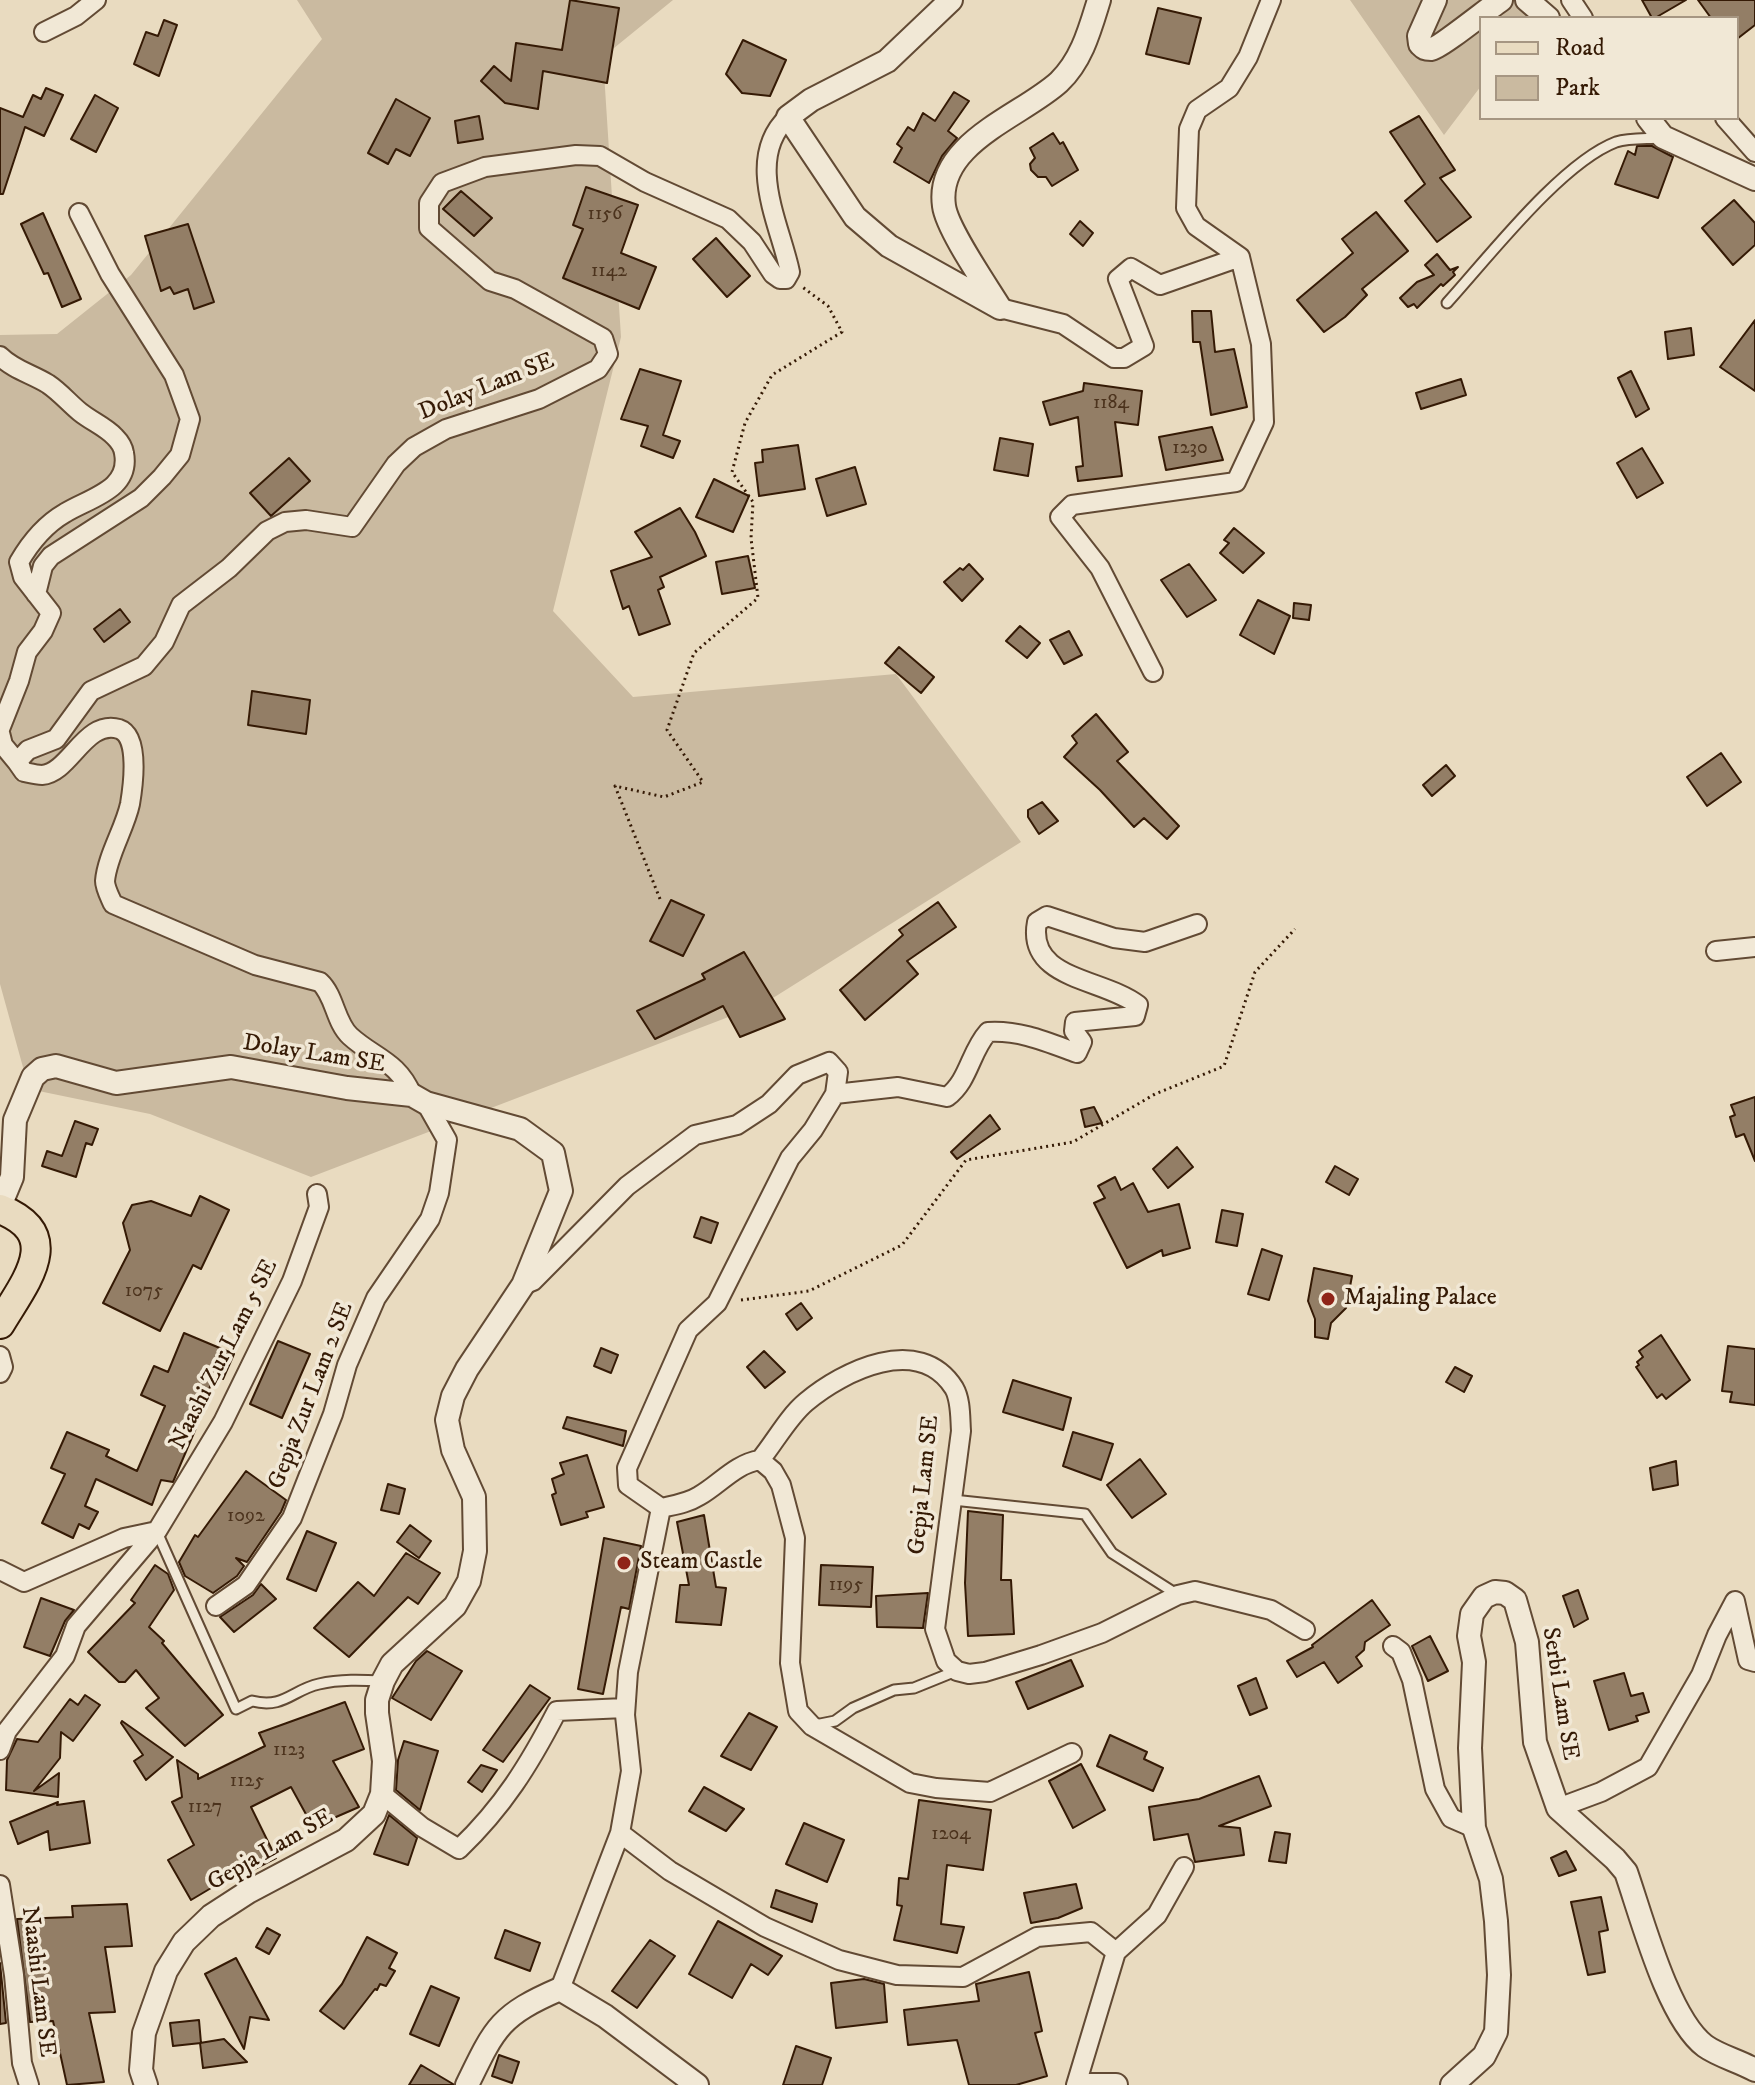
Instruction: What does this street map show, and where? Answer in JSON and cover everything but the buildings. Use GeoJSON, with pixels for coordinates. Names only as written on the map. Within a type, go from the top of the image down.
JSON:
{"type":"FeatureCollection","features":[{"type":"Feature","properties":{"kind":"main road"},"geometry":{"type":"LineString","coordinates":[[0,1208],[20,1217],[33,1231],[37,1252],[30,1274],[0,1324]]}},
{"type":"Feature","properties":{"kind":"street"},"geometry":{"type":"LineString","coordinates":[[44,32],[76,16],[96,0]]}},
{"type":"Feature","properties":{"kind":"street"},"geometry":{"type":"LineString","coordinates":[[789,277],[766,177],[772,140],[779,126],[811,100],[887,61],[951,0]]}},
{"type":"Feature","properties":{"kind":"street"},"geometry":{"type":"LineString","coordinates":[[1000,308],[950,224],[944,208],[943,187],[951,167],[972,142],[1059,81],[1078,58],[1099,0]]}},
{"type":"Feature","properties":{"kind":"street"},"geometry":{"type":"LineString","coordinates":[[1153,672],[1100,568],[1060,517],[1072,505],[1236,482],[1264,422],[1261,344],[1240,257],[1196,226],[1186,208],[1189,129],[1197,110],[1229,88],[1248,57],[1271,0]]}},
{"type":"Feature","properties":{"kind":"street"},"geometry":{"type":"LineString","coordinates":[[1435,0],[1419,36],[1420,44],[1425,48],[1434,49],[1479,17]]}},
{"type":"Feature","properties":{"kind":"street"},"geometry":{"type":"LineString","coordinates":[[1480,16],[1501,0]]}},
{"type":"Feature","properties":{"kind":"street"},"geometry":{"type":"LineString","coordinates":[[1527,0],[1546,16]]}},
{"type":"Feature","properties":{"kind":"street"},"geometry":{"type":"LineString","coordinates":[[788,117],[855,217],[889,246],[1000,308],[1063,324],[1114,358],[1124,358],[1144,346],[1118,279],[1131,268],[1160,285],[1240,257]]}},
{"type":"Feature","properties":{"kind":"street"},"geometry":{"type":"LineString","coordinates":[[1650,120],[1663,137],[1755,179]]}},
{"type":"Feature","properties":{"kind":"street"},"geometry":{"type":"LineString","coordinates":[[1727,120],[1755,152]]}},
{"type":"Feature","properties":{"kind":"street","name":"Dolay Lam SE"},"geometry":{"type":"LineString","coordinates":[[419,1099],[387,1061],[348,1034],[328,989],[320,982],[255,965],[113,904],[105,883],[130,804],[133,748],[129,736],[120,729],[94,733],[53,771],[43,775],[24,772],[17,762],[28,750],[56,739],[91,691],[144,666],[164,642],[181,605],[229,568],[267,531],[285,522],[306,520],[352,527],[396,464],[414,447],[446,429],[539,399],[598,369],[608,354],[603,338],[515,289],[490,281],[429,228],[429,203],[442,183],[485,167],[576,155],[600,156],[645,182],[728,219],[752,242],[773,274],[780,279],[789,277]]}},
{"type":"Feature","properties":{"kind":"street"},"geometry":{"type":"LineString","coordinates":[[36,594],[43,566],[51,556],[141,498],[162,477],[180,455],[190,419],[174,375],[110,274],[79,213]]}},
{"type":"Feature","properties":{"kind":"street"},"geometry":{"type":"LineString","coordinates":[[0,356],[17,369],[51,386],[80,412],[114,435],[124,447],[126,460],[117,482],[107,491],[62,514],[26,550],[19,562],[20,569],[51,613],[43,631],[27,652],[0,731],[3,745],[17,762]]}},
{"type":"Feature","properties":{"kind":"street"},"geometry":{"type":"LineString","coordinates":[[0,750],[17,762]]}},
{"type":"Feature","properties":{"kind":"street"},"geometry":{"type":"LineString","coordinates":[[835,1094],[898,1087],[947,1097],[960,1088],[979,1043],[988,1032],[1007,1031],[1077,1053],[1082,1042],[1074,1031],[1075,1022],[1135,1016],[1138,1005],[1125,995],[1055,969],[1039,952],[1035,934],[1037,922],[1047,916],[1114,938],[1145,942],[1197,924]]}},
{"type":"Feature","properties":{"kind":"street"},"geometry":{"type":"LineString","coordinates":[[1716,951],[1755,947]]}},
{"type":"Feature","properties":{"kind":"street"},"geometry":{"type":"LineString","coordinates":[[467,2085],[501,2022],[526,2004],[560,1989],[620,1833],[631,1771],[625,1708],[628,1672],[661,1508],[628,1485],[627,1468],[688,1330],[717,1303],[790,1158],[813,1130],[835,1094],[838,1072],[829,1062],[797,1075],[769,1104],[737,1125],[695,1135],[627,1186],[533,1281],[523,1285]]}},
{"type":"Feature","properties":{"kind":"street","name":"Dolay Lam SE"},"geometry":{"type":"LineString","coordinates":[[0,1208],[12,1177],[15,1120],[33,1077],[42,1069],[56,1066],[116,1083],[231,1067],[419,1099]]}},
{"type":"Feature","properties":{"kind":"street"},"geometry":{"type":"LineString","coordinates":[[419,1099],[520,1129],[553,1153],[561,1191],[523,1285],[467,1369],[453,1396],[447,1420],[453,1450],[474,1497],[475,1551],[469,1581],[455,1606],[392,1664],[383,1681],[377,1700],[378,1730],[384,1761],[382,1794],[422,1827],[459,1849],[490,1820],[534,1755],[557,1711],[625,1708]]}},
{"type":"Feature","properties":{"kind":"street","name":"Gepja Zur Lam 2 SE"},"geometry":{"type":"LineString","coordinates":[[216,1606],[246,1585],[292,1518],[333,1414],[347,1365],[376,1298],[430,1219],[441,1183],[447,1140],[419,1099]]}},
{"type":"Feature","properties":{"kind":"street","name":"Naashi Zur Lam 5 SE"},"geometry":{"type":"LineString","coordinates":[[157,1531],[223,1422],[292,1281],[319,1207],[317,1194]]}},
{"type":"Feature","properties":{"kind":"street"},"geometry":{"type":"LineString","coordinates":[[0,1356],[3,1367],[0,1373]]}},
{"type":"Feature","properties":{"kind":"street","name":"Gepja Lam SE"},"geometry":{"type":"LineString","coordinates":[[661,1508],[695,1499],[737,1468],[760,1460],[802,1405],[824,1387],[871,1364],[915,1362],[933,1369],[955,1390],[961,1431],[935,1629],[946,1661],[957,1671]]}},
{"type":"Feature","properties":{"kind":"street"},"geometry":{"type":"LineString","coordinates":[[760,1460],[773,1471],[781,1485],[795,1538],[790,1663],[798,1711],[812,1726],[910,1783],[936,1788],[990,1792],[1072,1753]]}},
{"type":"Feature","properties":{"kind":"street"},"geometry":{"type":"LineString","coordinates":[[0,1570],[24,1582],[124,1538],[157,1531]]}},
{"type":"Feature","properties":{"kind":"street"},"geometry":{"type":"LineString","coordinates":[[0,1750],[7,1731],[65,1656],[76,1626],[157,1531]]}},
{"type":"Feature","properties":{"kind":"street"},"geometry":{"type":"LineString","coordinates":[[957,1671],[969,1674],[985,1672],[1041,1655],[1102,1633],[1178,1595],[1195,1591],[1271,1610],[1305,1630]]}},
{"type":"Feature","properties":{"kind":"street","name":"Serbi Lam SE"},"geometry":{"type":"LineString","coordinates":[[1452,2085],[1484,2056],[1496,2032],[1499,1975],[1496,1921],[1491,1879],[1474,1828],[1470,1748],[1474,1662],[1469,1636],[1472,1614],[1477,1604],[1495,1592],[1505,1593],[1515,1600],[1522,1620],[1527,1642],[1535,1742],[1558,1808],[1626,1872],[1677,2010],[1692,2034],[1707,2048],[1755,2070]]}},
{"type":"Feature","properties":{"kind":"street"},"geometry":{"type":"LineString","coordinates":[[1558,1808],[1601,1792],[1648,1767],[1701,1675],[1735,1601],[1748,1660],[1755,1662]]}},
{"type":"Feature","properties":{"kind":"street"},"geometry":{"type":"LineString","coordinates":[[1393,1646],[1401,1652],[1412,1680],[1435,1789],[1451,1818],[1474,1828]]}},
{"type":"Feature","properties":{"kind":"street","name":"Gepja Lam SE"},"geometry":{"type":"LineString","coordinates":[[146,2085],[141,2070],[144,2033],[166,1971],[184,1942],[211,1916],[248,1892],[346,1840],[374,1814],[382,1794]]}},
{"type":"Feature","properties":{"kind":"street"},"geometry":{"type":"LineString","coordinates":[[620,1833],[670,1871],[765,1927],[839,1960],[897,1975],[963,1977],[1037,1937],[1091,1932],[1116,1952]]}},
{"type":"Feature","properties":{"kind":"street"},"geometry":{"type":"LineString","coordinates":[[1076,2085],[1116,1952],[1157,1915],[1184,1867]]}},
{"type":"Feature","properties":{"kind":"street","name":"Naashi Lam SE"},"geometry":{"type":"LineString","coordinates":[[0,1885],[14,1975],[22,2063],[29,2085]]}},
{"type":"Feature","properties":{"kind":"street"},"geometry":{"type":"LineString","coordinates":[[560,1989],[605,2016],[697,2085]]}},
{"type":"Feature","properties":{"kind":"street"},"geometry":{"type":"LineString","coordinates":[[1089,2085],[1116,2085]]}},
{"type":"Feature","properties":{"kind":"lane"},"geometry":{"type":"LineString","coordinates":[[1447,303],[1549,191],[1591,155],[1618,141],[1663,137]]}},
{"type":"Feature","properties":{"kind":"lane"},"geometry":{"type":"LineString","coordinates":[[953,1500],[1085,1514],[1112,1553],[1178,1595]]}},
{"type":"Feature","properties":{"kind":"lane"},"geometry":{"type":"LineString","coordinates":[[157,1531],[236,1709],[252,1701],[265,1704],[284,1701],[317,1684],[383,1681]]}},
{"type":"Feature","properties":{"kind":"lane"},"geometry":{"type":"LineString","coordinates":[[812,1726],[835,1721],[853,1708],[894,1690],[914,1688],[957,1671]]}},
{"type":"Feature","properties":{"kind":"path"},"geometry":{"type":"LineString","coordinates":[[660,899],[615,786],[664,797],[703,782],[667,730],[694,653],[758,598],[751,538],[753,502],[732,472],[745,423],[772,375],[842,332],[828,306],[789,277]]}},
{"type":"Feature","properties":{"kind":"path"},"geometry":{"type":"LineString","coordinates":[[717,1303],[809,1291],[902,1245],[966,1160],[1073,1142],[1155,1094],[1224,1066],[1255,972],[1295,929]]}},
{"type":"Feature","properties":{"kind":"green space"},"geometry":{"type":"Polygon","coordinates":[[[297,0],[673,0],[603,57],[621,337],[553,611],[633,697],[896,674],[1021,842],[765,1003],[311,1177],[150,1114],[29,1089],[0,984],[0,335],[57,334],[131,275],[322,39],[297,0]]]}},
{"type":"Feature","properties":{"kind":"green space"},"geometry":{"type":"Polygon","coordinates":[[[1350,0],[1546,0],[1534,16],[1479,16],[1479,89],[1444,135],[1350,0]]]}},
{"type":"Feature","properties":{"kind":"place","name":"Majaling Palace"},"geometry":{"type":"Point","coordinates":[1328,1299]}},
{"type":"Feature","properties":{"kind":"place","name":"Steam Castle"},"geometry":{"type":"Point","coordinates":[624,1563]}}]}
